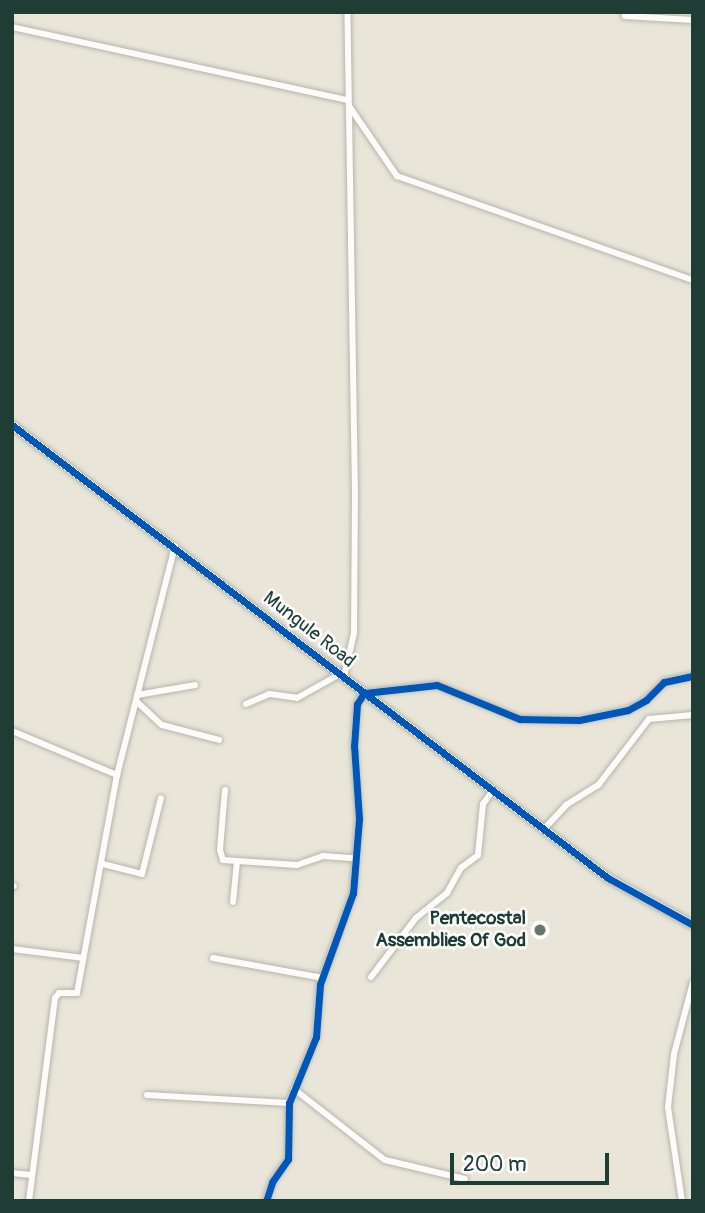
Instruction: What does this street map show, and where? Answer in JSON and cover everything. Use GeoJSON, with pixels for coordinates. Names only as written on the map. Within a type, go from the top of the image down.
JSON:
{"type":"FeatureCollection","features":[{"type":"Feature","properties":{"kind":"street"},"geometry":{"type":"LineString","coordinates":[[246,704],[270,694],[297,698],[342,675],[354,633],[347,12]]}},
{"type":"Feature","properties":{"kind":"street"},"geometry":{"type":"LineString","coordinates":[[624,12],[625,16],[693,20]]}},
{"type":"Feature","properties":{"kind":"street"},"geometry":{"type":"LineString","coordinates":[[12,27],[348,102],[397,176],[693,280]]}},
{"type":"Feature","properties":{"kind":"street","name":"Mungule Road"},"geometry":{"type":"LineString","coordinates":[[12,425],[630,893],[693,926]]}},
{"type":"Feature","properties":{"kind":"street"},"geometry":{"type":"LineString","coordinates":[[29,1201],[55,998],[59,993],[77,993],[103,864],[117,775],[175,547]]}},
{"type":"Feature","properties":{"kind":"street"},"geometry":{"type":"LineString","coordinates":[[266,1201],[272,1182],[288,1159],[289,1103],[316,1037],[323,978],[348,914],[359,819],[354,746],[357,704],[364,693],[437,685],[532,722],[579,720],[642,703],[664,682],[693,676]]}},
{"type":"Feature","properties":{"kind":"street"},"geometry":{"type":"LineString","coordinates":[[136,698],[195,685]]}},
{"type":"Feature","properties":{"kind":"street"},"geometry":{"type":"LineString","coordinates":[[136,698],[149,718],[162,725],[219,740]]}},
{"type":"Feature","properties":{"kind":"street"},"geometry":{"type":"LineString","coordinates":[[642,703],[649,719]]}},
{"type":"Feature","properties":{"kind":"street"},"geometry":{"type":"LineString","coordinates":[[544,829],[566,805],[606,776],[649,719],[693,715]]}},
{"type":"Feature","properties":{"kind":"street"},"geometry":{"type":"LineString","coordinates":[[12,731],[117,775]]}},
{"type":"Feature","properties":{"kind":"street"},"geometry":{"type":"LineString","coordinates":[[225,790],[220,857],[237,861],[297,865],[323,856],[354,858]]}},
{"type":"Feature","properties":{"kind":"street"},"geometry":{"type":"LineString","coordinates":[[371,977],[416,918],[447,892],[461,868],[478,855],[483,804],[493,790]]}},
{"type":"Feature","properties":{"kind":"street"},"geometry":{"type":"LineString","coordinates":[[103,864],[142,874],[161,797]]}},
{"type":"Feature","properties":{"kind":"street"},"geometry":{"type":"LineString","coordinates":[[233,902],[237,861]]}},
{"type":"Feature","properties":{"kind":"street"},"geometry":{"type":"LineString","coordinates":[[12,949],[83,958]]}},
{"type":"Feature","properties":{"kind":"street"},"geometry":{"type":"LineString","coordinates":[[213,958],[323,978]]}},
{"type":"Feature","properties":{"kind":"street"},"geometry":{"type":"LineString","coordinates":[[682,1201],[668,1107],[674,1054],[693,982]]}},
{"type":"Feature","properties":{"kind":"street"},"geometry":{"type":"LineString","coordinates":[[294,1089],[385,1160],[465,1179]]}},
{"type":"Feature","properties":{"kind":"street"},"geometry":{"type":"LineString","coordinates":[[147,1095],[289,1103]]}},
{"type":"Feature","properties":{"kind":"street"},"geometry":{"type":"LineString","coordinates":[[12,1173],[31,1175]]}},
{"type":"Feature","properties":{"kind":"cycle path"},"geometry":{"type":"LineString","coordinates":[[12,425],[608,878],[693,925]]}},
{"type":"Feature","properties":{"kind":"cycle path"},"geometry":{"type":"LineString","coordinates":[[266,1201],[272,1182],[288,1159],[289,1103],[316,1037],[320,984],[353,893],[359,819],[354,746],[357,704],[364,693],[437,685],[520,719],[579,720],[628,710],[646,700],[664,682],[693,676]]}},
{"type":"Feature","properties":{"kind":"place","name":"Pentecostal Assemblies Of God"},"geometry":{"type":"Point","coordinates":[540,930]}}]}
